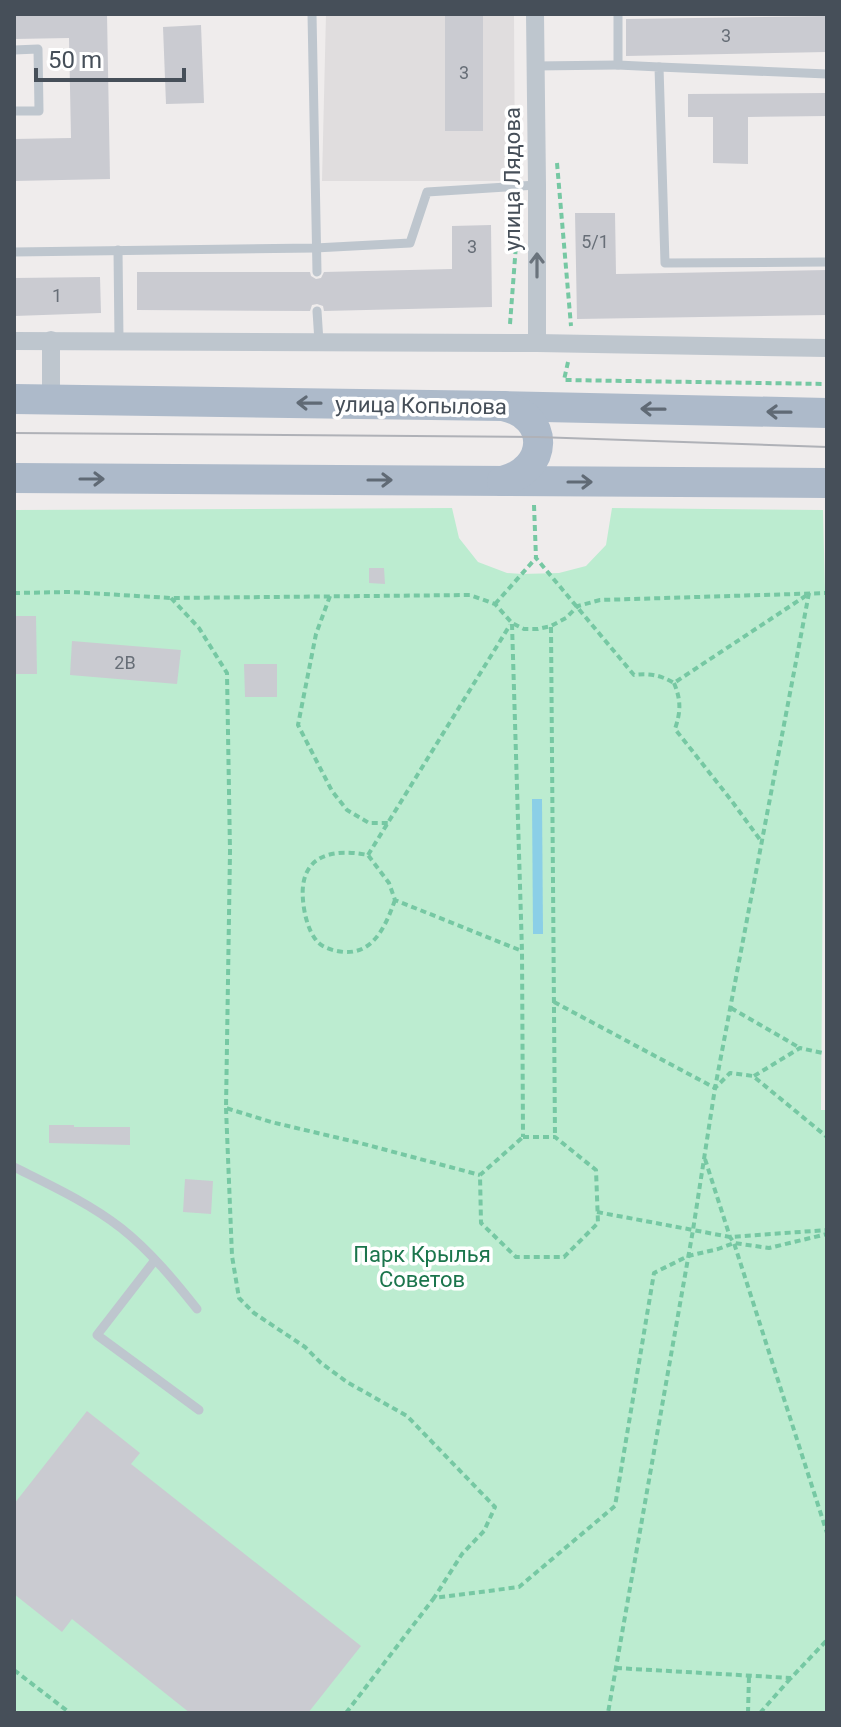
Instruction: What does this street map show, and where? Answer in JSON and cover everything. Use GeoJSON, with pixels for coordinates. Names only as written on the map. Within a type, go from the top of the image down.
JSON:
{"type":"FeatureCollection","features":[{"type":"Feature","properties":{"kind":"main road","name":"улица Копылова"},"geometry":{"type":"LineString","coordinates":[[14,399],[827,413]]}},
{"type":"Feature","properties":{"kind":"main road"},"geometry":{"type":"LineString","coordinates":[[502,406],[514,408],[525,415],[534,427],[538,450],[525,472],[502,481]]}},
{"type":"Feature","properties":{"kind":"main road"},"geometry":{"type":"LineString","coordinates":[[14,478],[827,483]]}},
{"type":"Feature","properties":{"kind":"street","name":"улица Лядова"},"geometry":{"type":"LineString","coordinates":[[535,14],[537,343]]}},
{"type":"Feature","properties":{"kind":"street"},"geometry":{"type":"LineString","coordinates":[[51,340],[51,399]]}},
{"type":"Feature","properties":{"kind":"street"},"geometry":{"type":"LineString","coordinates":[[14,341],[573,343],[827,348]]}},
{"type":"Feature","properties":{"kind":"lane"},"geometry":{"type":"LineString","coordinates":[[312,14],[317,272]]}},
{"type":"Feature","properties":{"kind":"lane"},"geometry":{"type":"LineString","coordinates":[[618,14],[618,65]]}},
{"type":"Feature","properties":{"kind":"lane"},"geometry":{"type":"LineString","coordinates":[[14,50],[38,49],[39,111],[14,111]]}},
{"type":"Feature","properties":{"kind":"lane"},"geometry":{"type":"LineString","coordinates":[[535,66],[618,65],[827,74]]}},
{"type":"Feature","properties":{"kind":"lane"},"geometry":{"type":"LineString","coordinates":[[659,67],[665,263],[827,262]]}},
{"type":"Feature","properties":{"kind":"lane"},"geometry":{"type":"LineString","coordinates":[[14,252],[315,248],[410,243],[427,192],[537,185]]}},
{"type":"Feature","properties":{"kind":"lane"},"geometry":{"type":"LineString","coordinates":[[118,250],[119,340]]}},
{"type":"Feature","properties":{"kind":"lane"},"geometry":{"type":"LineString","coordinates":[[317,311],[319,342]]}},
{"type":"Feature","properties":{"kind":"lane"},"geometry":{"type":"LineString","coordinates":[[14,1167],[121,1228],[155,1260],[197,1309]]}},
{"type":"Feature","properties":{"kind":"lane"},"geometry":{"type":"LineString","coordinates":[[155,1260],[97,1335],[199,1410]]}},
{"type":"Feature","properties":{"kind":"path"},"geometry":{"type":"LineString","coordinates":[[557,158],[573,343],[564,380],[827,384]]}},
{"type":"Feature","properties":{"kind":"path"},"geometry":{"type":"LineString","coordinates":[[534,505],[536,558],[634,675],[661,675],[674,683],[680,699],[680,715],[675,729],[762,842]]}},
{"type":"Feature","properties":{"kind":"path"},"geometry":{"type":"LineString","coordinates":[[495,604],[536,558]]}},
{"type":"Feature","properties":{"kind":"path"},"geometry":{"type":"LineString","coordinates":[[14,593],[71,592],[171,598],[470,595],[495,604],[512,623],[524,629],[538,629],[566,618],[578,606],[600,600],[827,593]]}},
{"type":"Feature","properties":{"kind":"path"},"geometry":{"type":"LineString","coordinates":[[674,683],[809,593]]}},
{"type":"Feature","properties":{"kind":"path"},"geometry":{"type":"LineString","coordinates":[[608,1713],[693,1230],[703,1154],[809,593]]}},
{"type":"Feature","properties":{"kind":"path"},"geometry":{"type":"LineString","coordinates":[[331,595],[316,634],[298,725],[332,791],[347,810],[369,823],[389,823]]}},
{"type":"Feature","properties":{"kind":"path"},"geometry":{"type":"LineString","coordinates":[[171,598],[199,628],[227,673],[230,851],[226,1108],[232,1256],[239,1298],[254,1313],[305,1347],[347,1382],[407,1416],[495,1507],[484,1531],[462,1554],[434,1598],[346,1713]]}},
{"type":"Feature","properties":{"kind":"path"},"geometry":{"type":"LineString","coordinates":[[368,855],[512,623]]}},
{"type":"Feature","properties":{"kind":"path"},"geometry":{"type":"LineString","coordinates":[[512,623],[522,951],[523,1137]]}},
{"type":"Feature","properties":{"kind":"path"},"geometry":{"type":"LineString","coordinates":[[551,626],[555,1137]]}},
{"type":"Feature","properties":{"kind":"path"},"geometry":{"type":"LineString","coordinates":[[348,851],[368,855],[389,883],[395,900],[386,924],[375,941],[354,952],[333,951],[316,941],[305,914],[302,888],[309,867],[323,855],[348,851]]}},
{"type":"Feature","properties":{"kind":"path"},"geometry":{"type":"LineString","coordinates":[[395,900],[522,951]]}},
{"type":"Feature","properties":{"kind":"path"},"geometry":{"type":"LineString","coordinates":[[554,1002],[715,1088]]}},
{"type":"Feature","properties":{"kind":"path"},"geometry":{"type":"LineString","coordinates":[[731,1008],[800,1048],[827,1054]]}},
{"type":"Feature","properties":{"kind":"path"},"geometry":{"type":"LineString","coordinates":[[753,1076],[800,1048]]}},
{"type":"Feature","properties":{"kind":"path"},"geometry":{"type":"LineString","coordinates":[[715,1088],[730,1073],[753,1076],[827,1137]]}},
{"type":"Feature","properties":{"kind":"path"},"geometry":{"type":"LineString","coordinates":[[226,1108],[480,1175]]}},
{"type":"Feature","properties":{"kind":"path"},"geometry":{"type":"LineString","coordinates":[[523,1137],[555,1137],[596,1170],[598,1223],[564,1257],[516,1257],[481,1223],[480,1175],[523,1137]]}},
{"type":"Feature","properties":{"kind":"path"},"geometry":{"type":"LineString","coordinates":[[703,1154],[827,1533]]}},
{"type":"Feature","properties":{"kind":"path"},"geometry":{"type":"LineString","coordinates":[[597,1212],[730,1237],[827,1232]]}},
{"type":"Feature","properties":{"kind":"path"},"geometry":{"type":"LineString","coordinates":[[434,1598],[519,1587],[615,1506],[654,1273],[688,1256],[734,1243],[769,1248],[827,1232]]}},
{"type":"Feature","properties":{"kind":"path"},"geometry":{"type":"LineString","coordinates":[[760,1713],[827,1640]]}},
{"type":"Feature","properties":{"kind":"path"},"geometry":{"type":"LineString","coordinates":[[616,1668],[791,1678]]}},
{"type":"Feature","properties":{"kind":"path"},"geometry":{"type":"LineString","coordinates":[[14,1670],[70,1713]]}},
{"type":"Feature","properties":{"kind":"path"},"geometry":{"type":"LineString","coordinates":[[748,1713],[749,1676]]}},
{"type":"Feature","properties":{"kind":"shaded area"},"geometry":{"type":"Polygon","coordinates":[[[326,14],[514,14],[515,181],[322,181],[326,14]]]}},
{"type":"Feature","properties":{"kind":"green space","name":"Парк Крылья Советов"},"geometry":{"type":"Polygon","coordinates":[[[452,508],[459,538],[478,562],[507,573],[522,574],[559,573],[586,566],[606,545],[612,508],[823,510],[821,1110],[827,1110],[827,1713],[14,1713],[14,510],[452,508]]]}},
{"type":"Feature","properties":{"kind":"water"},"geometry":{"type":"Polygon","coordinates":[[[532,799],[542,799],[543,934],[533,934],[532,799]]]}},
{"type":"Feature","properties":{"kind":"building"},"geometry":{"type":"Polygon","coordinates":[[[14,14],[107,14],[110,179],[14,181],[14,139],[71,138],[69,38],[14,39],[14,14]]]}},
{"type":"Feature","properties":{"kind":"building"},"geometry":{"type":"Polygon","coordinates":[[[445,14],[483,14],[483,131],[445,131],[445,14]]]}},
{"type":"Feature","properties":{"kind":"building"},"geometry":{"type":"Polygon","coordinates":[[[827,16],[827,52],[626,56],[626,19],[827,16]]]}},
{"type":"Feature","properties":{"kind":"building"},"geometry":{"type":"Polygon","coordinates":[[[201,25],[204,103],[166,104],[163,27],[201,25]]]}},
{"type":"Feature","properties":{"kind":"building"},"geometry":{"type":"Polygon","coordinates":[[[827,93],[827,116],[748,117],[748,164],[713,163],[713,117],[688,117],[688,94],[827,93]]]}},
{"type":"Feature","properties":{"kind":"building"},"geometry":{"type":"Polygon","coordinates":[[[575,213],[615,213],[616,274],[827,270],[827,315],[577,319],[575,213]]]}},
{"type":"Feature","properties":{"kind":"building"},"geometry":{"type":"Polygon","coordinates":[[[491,225],[492,307],[324,311],[323,306],[317,304],[312,305],[310,311],[137,310],[137,272],[310,272],[316,279],[321,278],[324,272],[452,269],[452,226],[491,225]]]}},
{"type":"Feature","properties":{"kind":"building"},"geometry":{"type":"Polygon","coordinates":[[[100,277],[101,313],[14,316],[14,278],[100,277]]]}},
{"type":"Feature","properties":{"kind":"building"},"geometry":{"type":"Polygon","coordinates":[[[369,568],[384,568],[385,584],[369,583],[369,568]]]}},
{"type":"Feature","properties":{"kind":"building"},"geometry":{"type":"Polygon","coordinates":[[[14,616],[36,616],[37,674],[14,674],[14,616]]]}},
{"type":"Feature","properties":{"kind":"building"},"geometry":{"type":"Polygon","coordinates":[[[72,641],[181,650],[177,684],[70,675],[72,641]]]}},
{"type":"Feature","properties":{"kind":"building"},"geometry":{"type":"Polygon","coordinates":[[[244,664],[277,664],[277,697],[245,697],[244,664]]]}},
{"type":"Feature","properties":{"kind":"building"},"geometry":{"type":"Polygon","coordinates":[[[49,1125],[130,1127],[130,1145],[49,1143],[49,1125]]]}},
{"type":"Feature","properties":{"kind":"building"},"geometry":{"type":"Polygon","coordinates":[[[185,1179],[213,1181],[211,1214],[183,1212],[185,1179]]]}},
{"type":"Feature","properties":{"kind":"building"},"geometry":{"type":"Polygon","coordinates":[[[87,1411],[140,1453],[131,1464],[361,1646],[308,1713],[190,1713],[72,1619],[62,1632],[14,1594],[14,1504],[87,1411]]]}},
{"type":"Feature","properties":{"kind":"tram line"},"geometry":{"type":"LineString","coordinates":[[14,433],[537,437],[827,447]]}}]}
